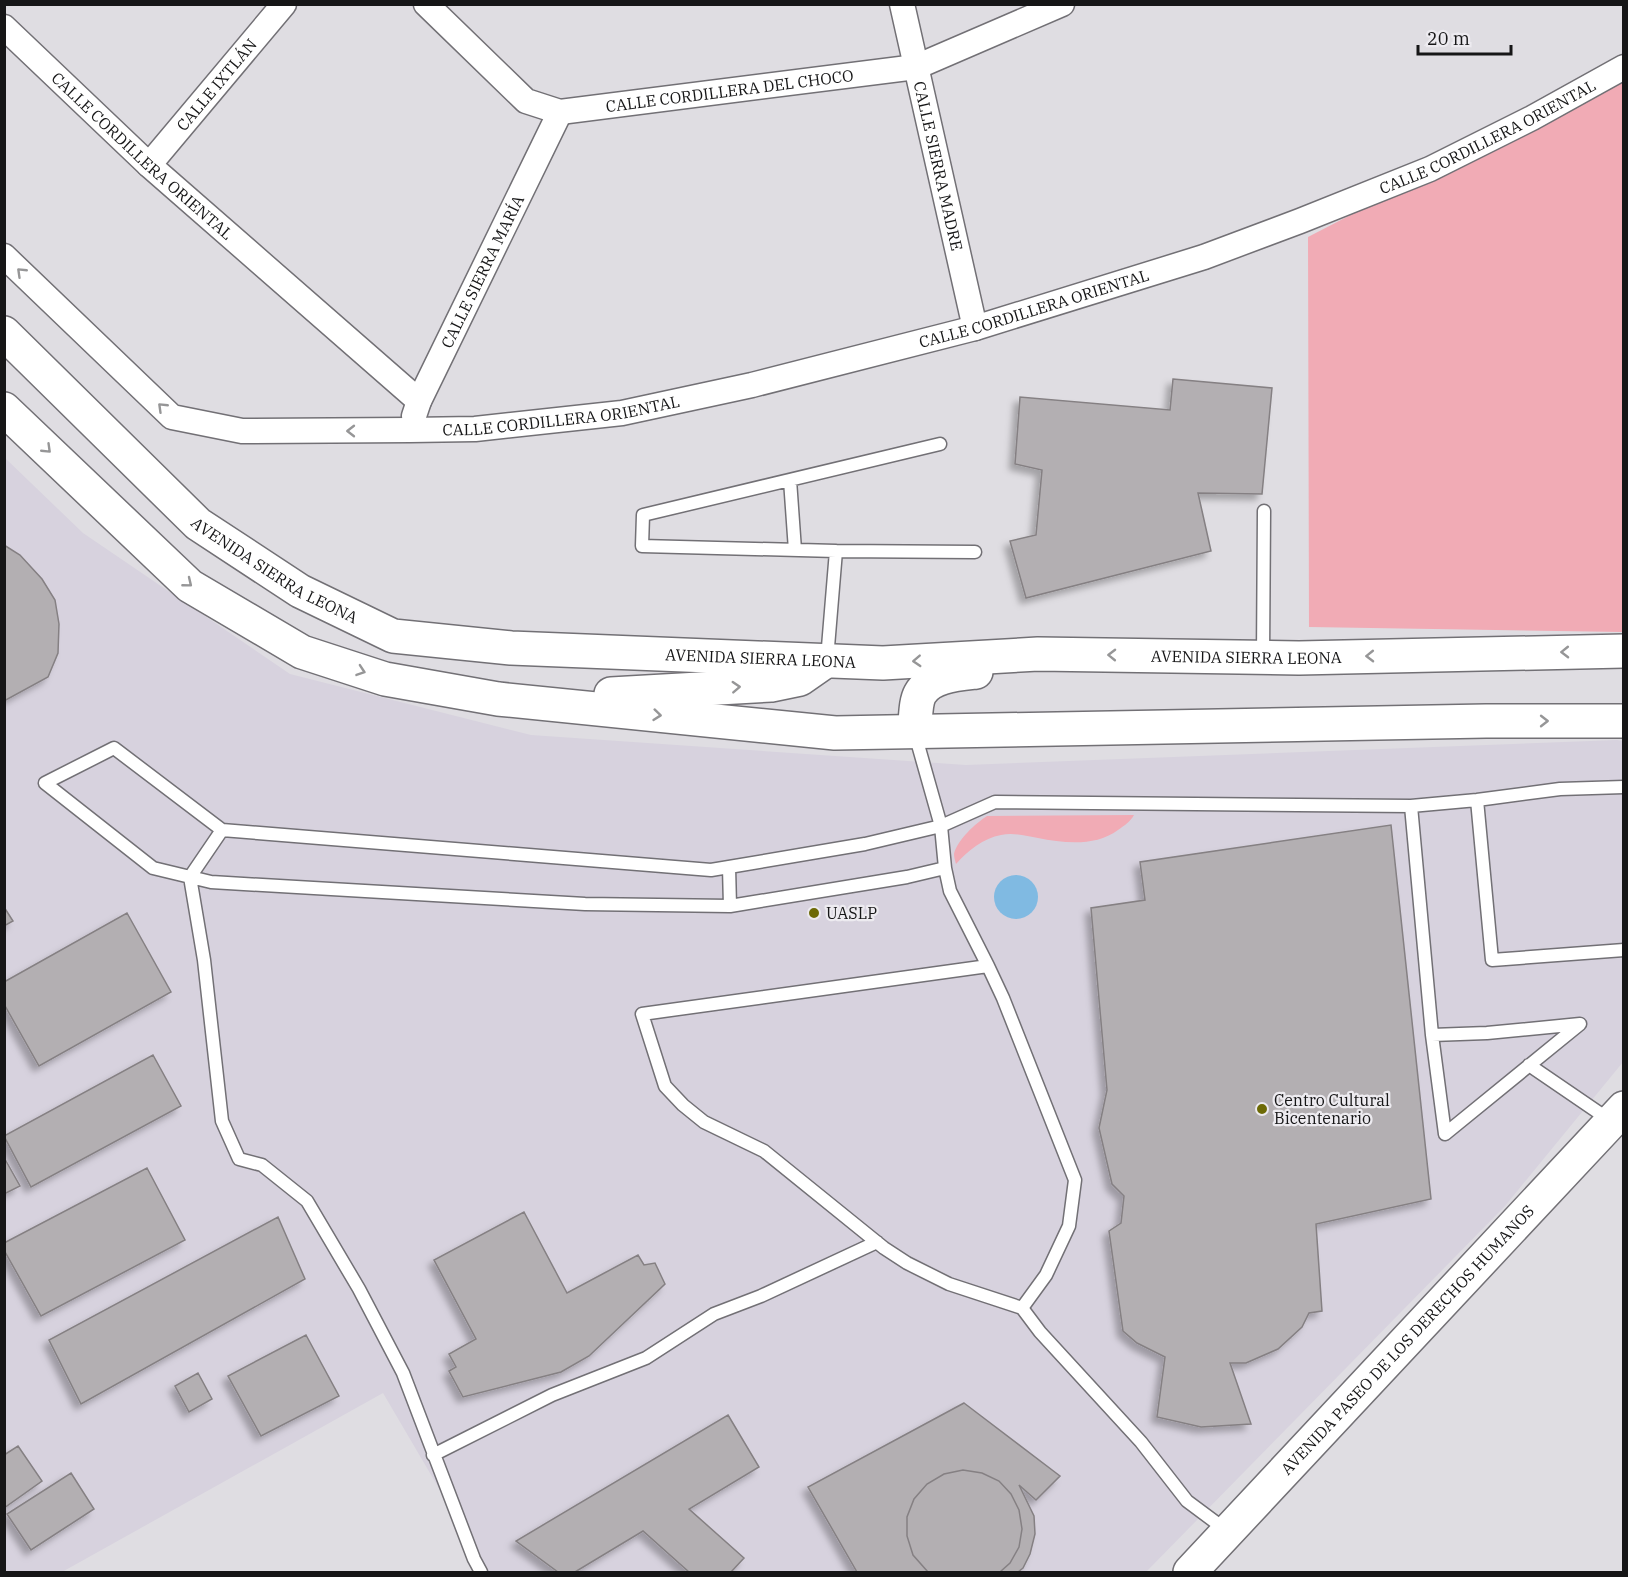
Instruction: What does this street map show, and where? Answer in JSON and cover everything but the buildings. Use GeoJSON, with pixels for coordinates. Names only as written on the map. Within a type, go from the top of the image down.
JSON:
{"type":"FeatureCollection","features":[{"type":"Feature","properties":{"kind":"main road","name":"AVENIDA SIERRA LEONA"},"geometry":{"type":"LineString","coordinates":[[4,333],[198,524],[300,591],[393,636],[511,648],[883,663],[1038,654],[1263,657],[1623,651]]}},
{"type":"Feature","properties":{"kind":"main road"},"geometry":{"type":"LineString","coordinates":[[4,409],[190,586],[302,652],[385,680],[510,700],[835,733],[1486,721],[1623,722]]}},
{"type":"Feature","properties":{"kind":"main road"},"geometry":{"type":"LineString","coordinates":[[914,731],[920,694],[929,685],[945,677],[1004,667],[1038,654]]}},
{"type":"Feature","properties":{"kind":"main road"},"geometry":{"type":"LineString","coordinates":[[510,700],[771,685],[800,679],[827,661]]}},
{"type":"Feature","properties":{"kind":"main road","name":"AVENIDA PASEO DE LOS DERECHOS HUMANOS"},"geometry":{"type":"LineString","coordinates":[[1190,1572],[1617,1115]]}},
{"type":"Feature","properties":{"kind":"street","name":"CALLE IXTLÁN"},"geometry":{"type":"LineString","coordinates":[[149,165],[284,4]]}},
{"type":"Feature","properties":{"kind":"street","name":"CALLE CORDILLERA DEL CHOCO"},"geometry":{"type":"LineString","coordinates":[[426,4],[526,101],[560,112],[916,67],[1062,4]]}},
{"type":"Feature","properties":{"kind":"street","name":"CALLE SIERRA MADRE"},"geometry":{"type":"LineString","coordinates":[[902,4],[975,328]]}},
{"type":"Feature","properties":{"kind":"street","name":"CALLE CORDILLERA ORIENTAL"},"geometry":{"type":"LineString","coordinates":[[4,27],[149,165],[419,401]]}},
{"type":"Feature","properties":{"kind":"street","name":"CALLE CORDILLERA ORIENTAL"},"geometry":{"type":"LineString","coordinates":[[410,430],[476,429],[622,413],[752,385],[975,328],[1204,257],[1430,169],[1532,118],[1623,67]]}},
{"type":"Feature","properties":{"kind":"street","name":"CALLE SIERRA MARÍA"},"geometry":{"type":"LineString","coordinates":[[410,430],[419,401],[560,112]]}},
{"type":"Feature","properties":{"kind":"street"},"geometry":{"type":"LineString","coordinates":[[4,256],[172,417],[242,431],[410,430]]}},
{"type":"Feature","properties":{"kind":"lane"},"geometry":{"type":"LineString","coordinates":[[940,444],[643,515],[642,546],[975,552]]}},
{"type":"Feature","properties":{"kind":"lane"},"geometry":{"type":"LineString","coordinates":[[790,480],[795,550]]}},
{"type":"Feature","properties":{"kind":"lane"},"geometry":{"type":"LineString","coordinates":[[1263,657],[1264,511]]}},
{"type":"Feature","properties":{"kind":"lane"},"geometry":{"type":"LineString","coordinates":[[827,661],[836,551]]}},
{"type":"Feature","properties":{"kind":"lane"},"geometry":{"type":"LineString","coordinates":[[914,731],[941,826],[950,891],[1003,998],[1076,1180],[1069,1226],[1046,1275],[1022,1308]]}},
{"type":"Feature","properties":{"kind":"lane"},"geometry":{"type":"LineString","coordinates":[[945,868],[907,877],[730,906],[585,904],[211,882],[153,868],[45,783],[114,748],[222,830],[711,870],[865,844],[941,826],[995,802],[1411,806],[1560,789],[1623,787]]}},
{"type":"Feature","properties":{"kind":"lane"},"geometry":{"type":"LineString","coordinates":[[1477,800],[1492,960],[1623,950]]}},
{"type":"Feature","properties":{"kind":"lane"},"geometry":{"type":"LineString","coordinates":[[1411,806],[1432,1035],[1445,1134],[1580,1024],[1487,1033],[1432,1035]]}},
{"type":"Feature","properties":{"kind":"lane"},"geometry":{"type":"LineString","coordinates":[[222,830],[190,877],[204,960],[222,1120],[239,1159],[262,1165],[307,1201],[359,1289],[403,1373],[474,1559],[482,1572]]}},
{"type":"Feature","properties":{"kind":"lane"},"geometry":{"type":"LineString","coordinates":[[729,867],[730,906]]}},
{"type":"Feature","properties":{"kind":"lane"},"geometry":{"type":"LineString","coordinates":[[988,966],[642,1014],[665,1086],[683,1105],[704,1122],[764,1151],[907,1263],[949,1284],[1022,1308],[1040,1332],[1141,1442],[1187,1501],[1227,1531]]}},
{"type":"Feature","properties":{"kind":"lane"},"geometry":{"type":"LineString","coordinates":[[1529,1065],[1617,1115]]}},
{"type":"Feature","properties":{"kind":"lane"},"geometry":{"type":"LineString","coordinates":[[433,1455],[552,1395],[646,1358],[714,1314],[760,1296],[878,1242]]}},
{"type":"Feature","properties":{"kind":"shaded area"},"geometry":{"type":"Polygon","coordinates":[[[1623,82],[1623,632],[1309,627],[1308,237],[1430,174],[1535,129],[1623,82]]]}},
{"type":"Feature","properties":{"kind":"shaded area","name":"UASLP"},"geometry":{"type":"Polygon","coordinates":[[[4,457],[83,533],[290,674],[531,735],[966,765],[1623,741],[1623,1062],[1505,1206],[1146,1572],[488,1572],[383,1393],[62,1572],[5,1572],[4,457]]]}},
{"type":"Feature","properties":{"kind":"shaded area"},"geometry":{"type":"Polygon","coordinates":[[[1134,815],[1118,830],[1089,841],[1058,841],[1015,834],[995,837],[976,846],[956,864],[954,854],[959,843],[987,816],[1134,815]]]}},
{"type":"Feature","properties":{"kind":"water"},"geometry":{"type":"Polygon","coordinates":[[[1016,875],[1031,882],[1038,897],[1031,912],[1016,919],[1001,912],[994,897],[1001,882],[1016,875]]]}},
{"type":"Feature","properties":{"kind":"place","name":"UASLP"},"geometry":{"type":"Point","coordinates":[814,913]}},
{"type":"Feature","properties":{"kind":"place","name":"Centro Cultural Bicentenario"},"geometry":{"type":"Point","coordinates":[1262,1109]}}]}
